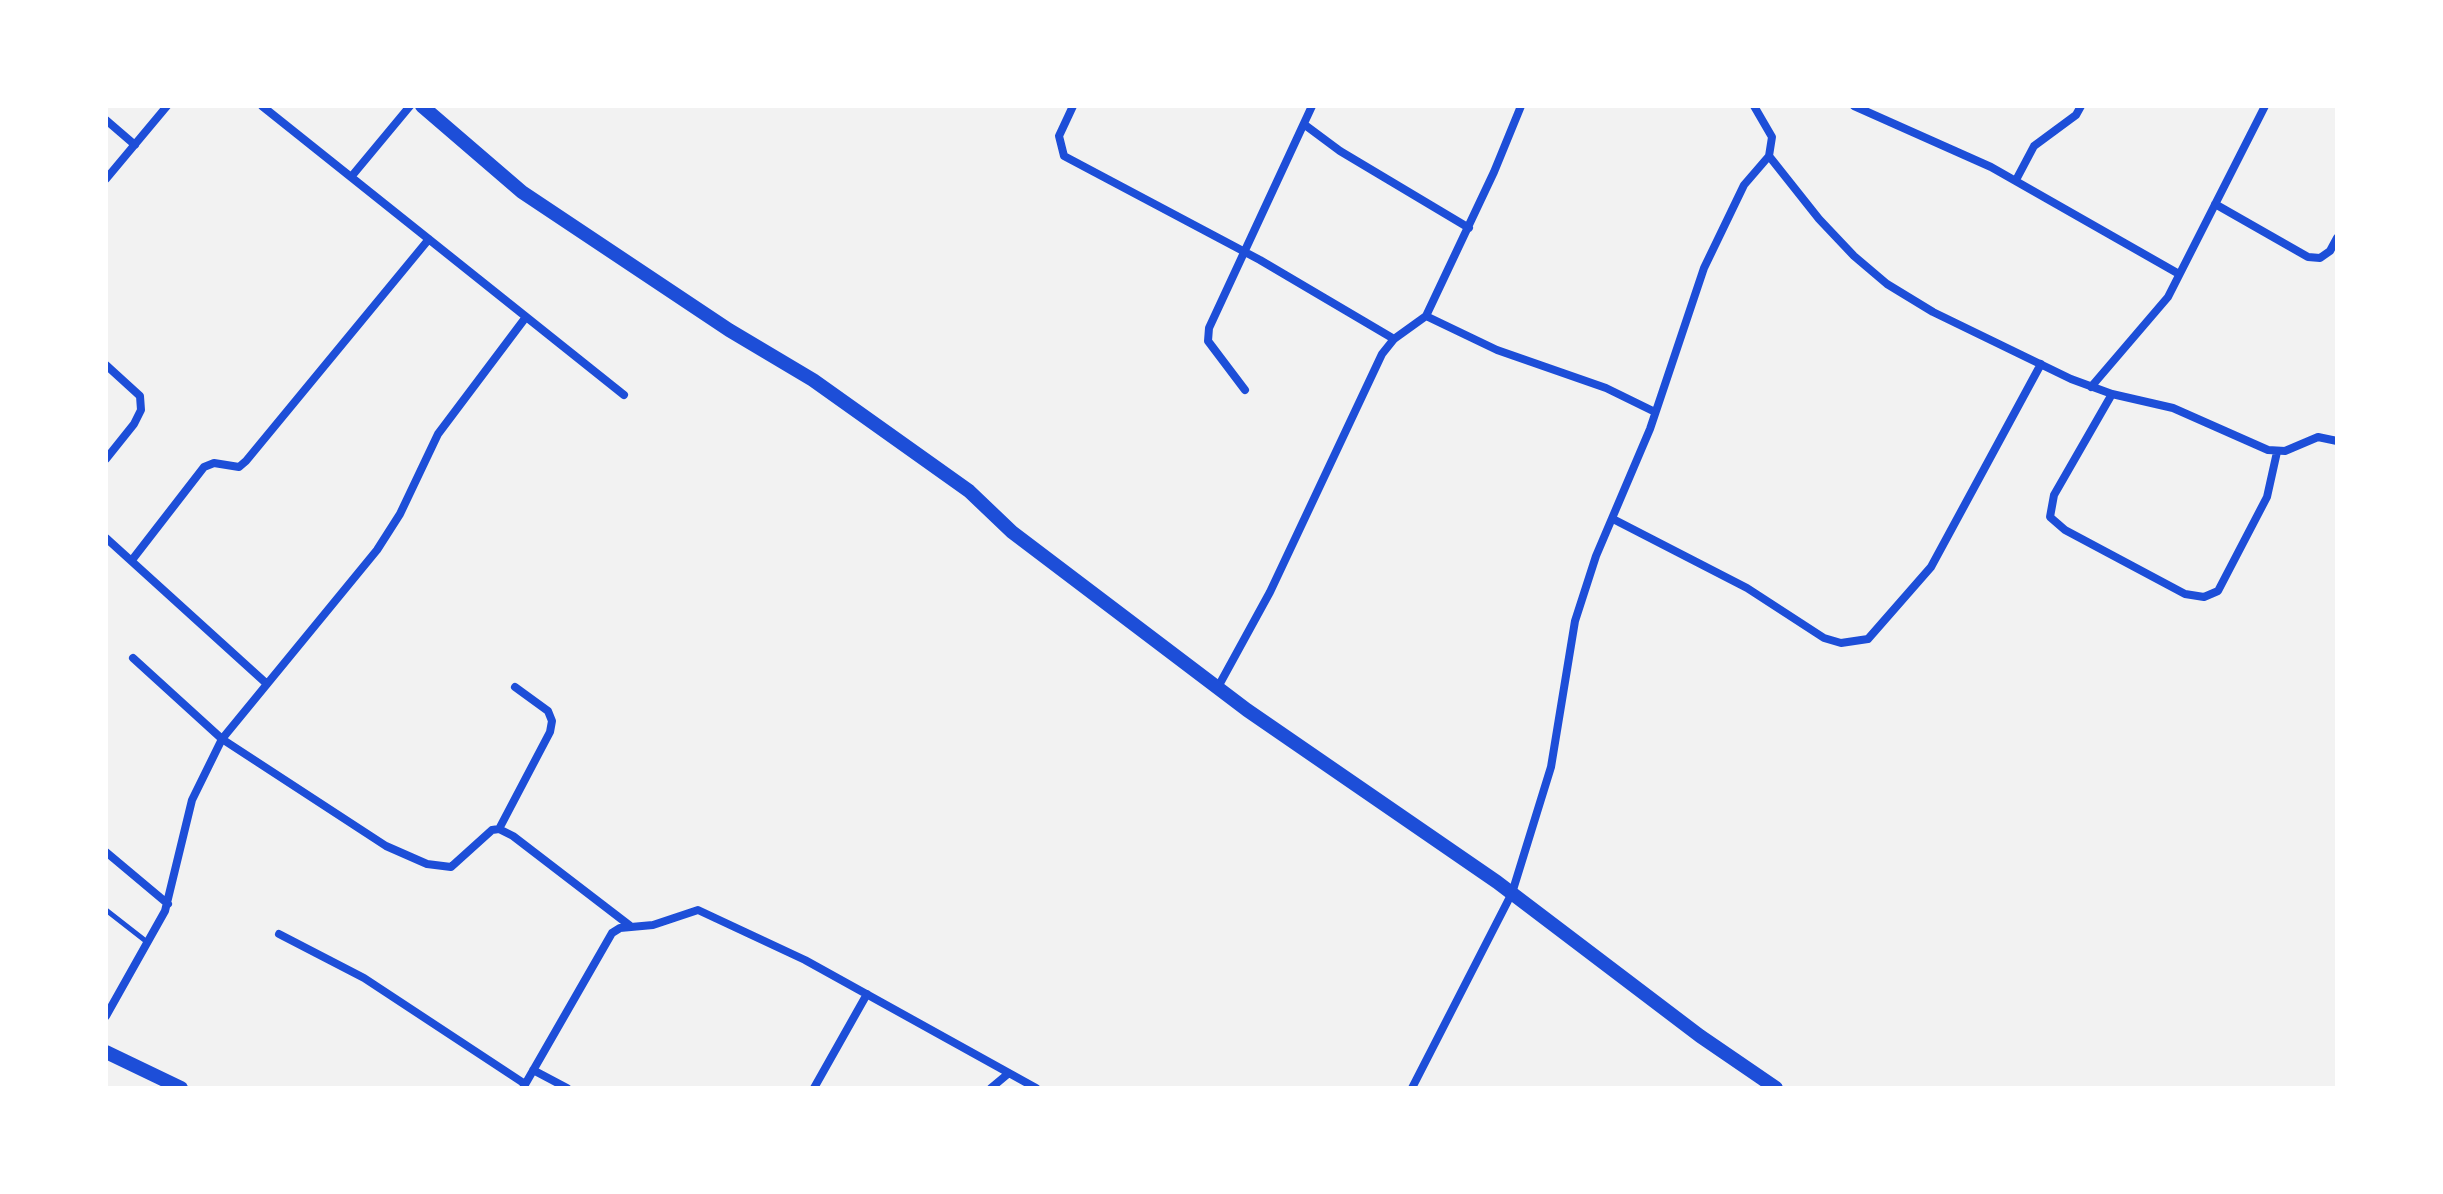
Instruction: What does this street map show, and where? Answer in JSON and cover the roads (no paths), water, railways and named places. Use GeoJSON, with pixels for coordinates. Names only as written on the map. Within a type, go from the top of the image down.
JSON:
{"type":"FeatureCollection","features":[{"type":"Feature","properties":{"kind":"street"},"geometry":{"type":"LineString","coordinates":[[106,179],[167,106]]}},
{"type":"Feature","properties":{"kind":"street"},"geometry":{"type":"LineString","coordinates":[[262,106],[624,395]]}},
{"type":"Feature","properties":{"kind":"street"},"geometry":{"type":"LineString","coordinates":[[351,177],[410,106]]}},
{"type":"Feature","properties":{"kind":"street"},"geometry":{"type":"LineString","coordinates":[[422,106],[438,111],[522,192],[729,330],[813,380],[969,491],[1012,532],[1218,687],[1512,893],[1700,1036],[1776,1088]]}},
{"type":"Feature","properties":{"kind":"street"},"geometry":{"type":"LineString","coordinates":[[1073,106],[1059,136],[1064,156],[1245,253],[1394,339]]}},
{"type":"Feature","properties":{"kind":"street"},"geometry":{"type":"LineString","coordinates":[[1245,390],[1208,341],[1209,328],[1312,106]]}},
{"type":"Feature","properties":{"kind":"street"},"geometry":{"type":"LineString","coordinates":[[1218,687],[1270,592],[1377,364],[1394,339],[1426,316],[1469,228],[1521,106]]}},
{"type":"Feature","properties":{"kind":"street"},"geometry":{"type":"LineString","coordinates":[[1412,1088],[1512,893],[1551,767],[1575,621],[1596,556],[1655,412],[1704,268],[1744,185],[1769,156],[1772,137],[1754,106]]}},
{"type":"Feature","properties":{"kind":"street"},"geometry":{"type":"LineString","coordinates":[[1854,106],[2016,180],[2179,274]]}},
{"type":"Feature","properties":{"kind":"street"},"geometry":{"type":"LineString","coordinates":[[2016,180],[2034,146],[2076,115],[2081,106]]}},
{"type":"Feature","properties":{"kind":"street"},"geometry":{"type":"LineString","coordinates":[[2091,387],[2152,318],[2179,274],[2265,106]]}},
{"type":"Feature","properties":{"kind":"street"},"geometry":{"type":"LineString","coordinates":[[106,120],[135,145]]}},
{"type":"Feature","properties":{"kind":"street"},"geometry":{"type":"LineString","coordinates":[[1305,125],[1340,151],[1469,228]]}},
{"type":"Feature","properties":{"kind":"street"},"geometry":{"type":"LineString","coordinates":[[1769,156],[1819,219],[1887,284],[1933,312],[2091,387],[2173,408],[2277,452],[2307,439],[2337,441]]}},
{"type":"Feature","properties":{"kind":"street"},"geometry":{"type":"LineString","coordinates":[[2215,204],[2308,257],[2320,258],[2330,251],[2337,238]]}},
{"type":"Feature","properties":{"kind":"street"},"geometry":{"type":"LineString","coordinates":[[132,560],[204,467],[214,463],[239,467],[246,461],[429,239]]}},
{"type":"Feature","properties":{"kind":"street"},"geometry":{"type":"LineString","coordinates":[[1426,316],[1497,350],[1606,388],[1655,412]]}},
{"type":"Feature","properties":{"kind":"street"},"geometry":{"type":"LineString","coordinates":[[106,1016],[168,904],[192,800],[222,739],[377,550],[400,514],[438,434],[526,317]]}},
{"type":"Feature","properties":{"kind":"street"},"geometry":{"type":"LineString","coordinates":[[1613,519],[1708,566],[1824,638],[1841,643],[1868,639],[1931,567],[2041,364]]}},
{"type":"Feature","properties":{"kind":"street"},"geometry":{"type":"LineString","coordinates":[[106,365],[140,396],[141,410],[134,424],[106,459]]}},
{"type":"Feature","properties":{"kind":"street"},"geometry":{"type":"LineString","coordinates":[[2112,394],[2054,495],[2050,517],[2065,530],[2185,594],[2204,597],[2218,591],[2267,497],[2277,452]]}},
{"type":"Feature","properties":{"kind":"street"},"geometry":{"type":"LineString","coordinates":[[106,538],[267,684]]}},
{"type":"Feature","properties":{"kind":"street"},"geometry":{"type":"LineString","coordinates":[[133,658],[222,739],[386,846],[427,864],[451,867],[487,834],[499,829],[550,732],[552,721],[548,711],[515,687]]}},
{"type":"Feature","properties":{"kind":"street"},"geometry":{"type":"LineString","coordinates":[[499,829],[513,836],[629,925]]}},
{"type":"Feature","properties":{"kind":"street"},"geometry":{"type":"LineString","coordinates":[[106,852],[168,904]]}},
{"type":"Feature","properties":{"kind":"street"},"geometry":{"type":"LineString","coordinates":[[279,934],[364,978],[524,1086],[612,933],[629,925],[653,925],[689,910],[712,913],[1036,1088]]}},
{"type":"Feature","properties":{"kind":"street"},"geometry":{"type":"LineString","coordinates":[[814,1088],[867,994]]}},
{"type":"Feature","properties":{"kind":"street"},"geometry":{"type":"LineString","coordinates":[[106,1052],[181,1088]]}},
{"type":"Feature","properties":{"kind":"street"},"geometry":{"type":"LineString","coordinates":[[533,1070],[567,1088]]}},
{"type":"Feature","properties":{"kind":"street"},"geometry":{"type":"LineString","coordinates":[[991,1088],[1009,1073]]}},
{"type":"Feature","properties":{"kind":"lane"},"geometry":{"type":"LineString","coordinates":[[106,910],[147,943]]}}]}
